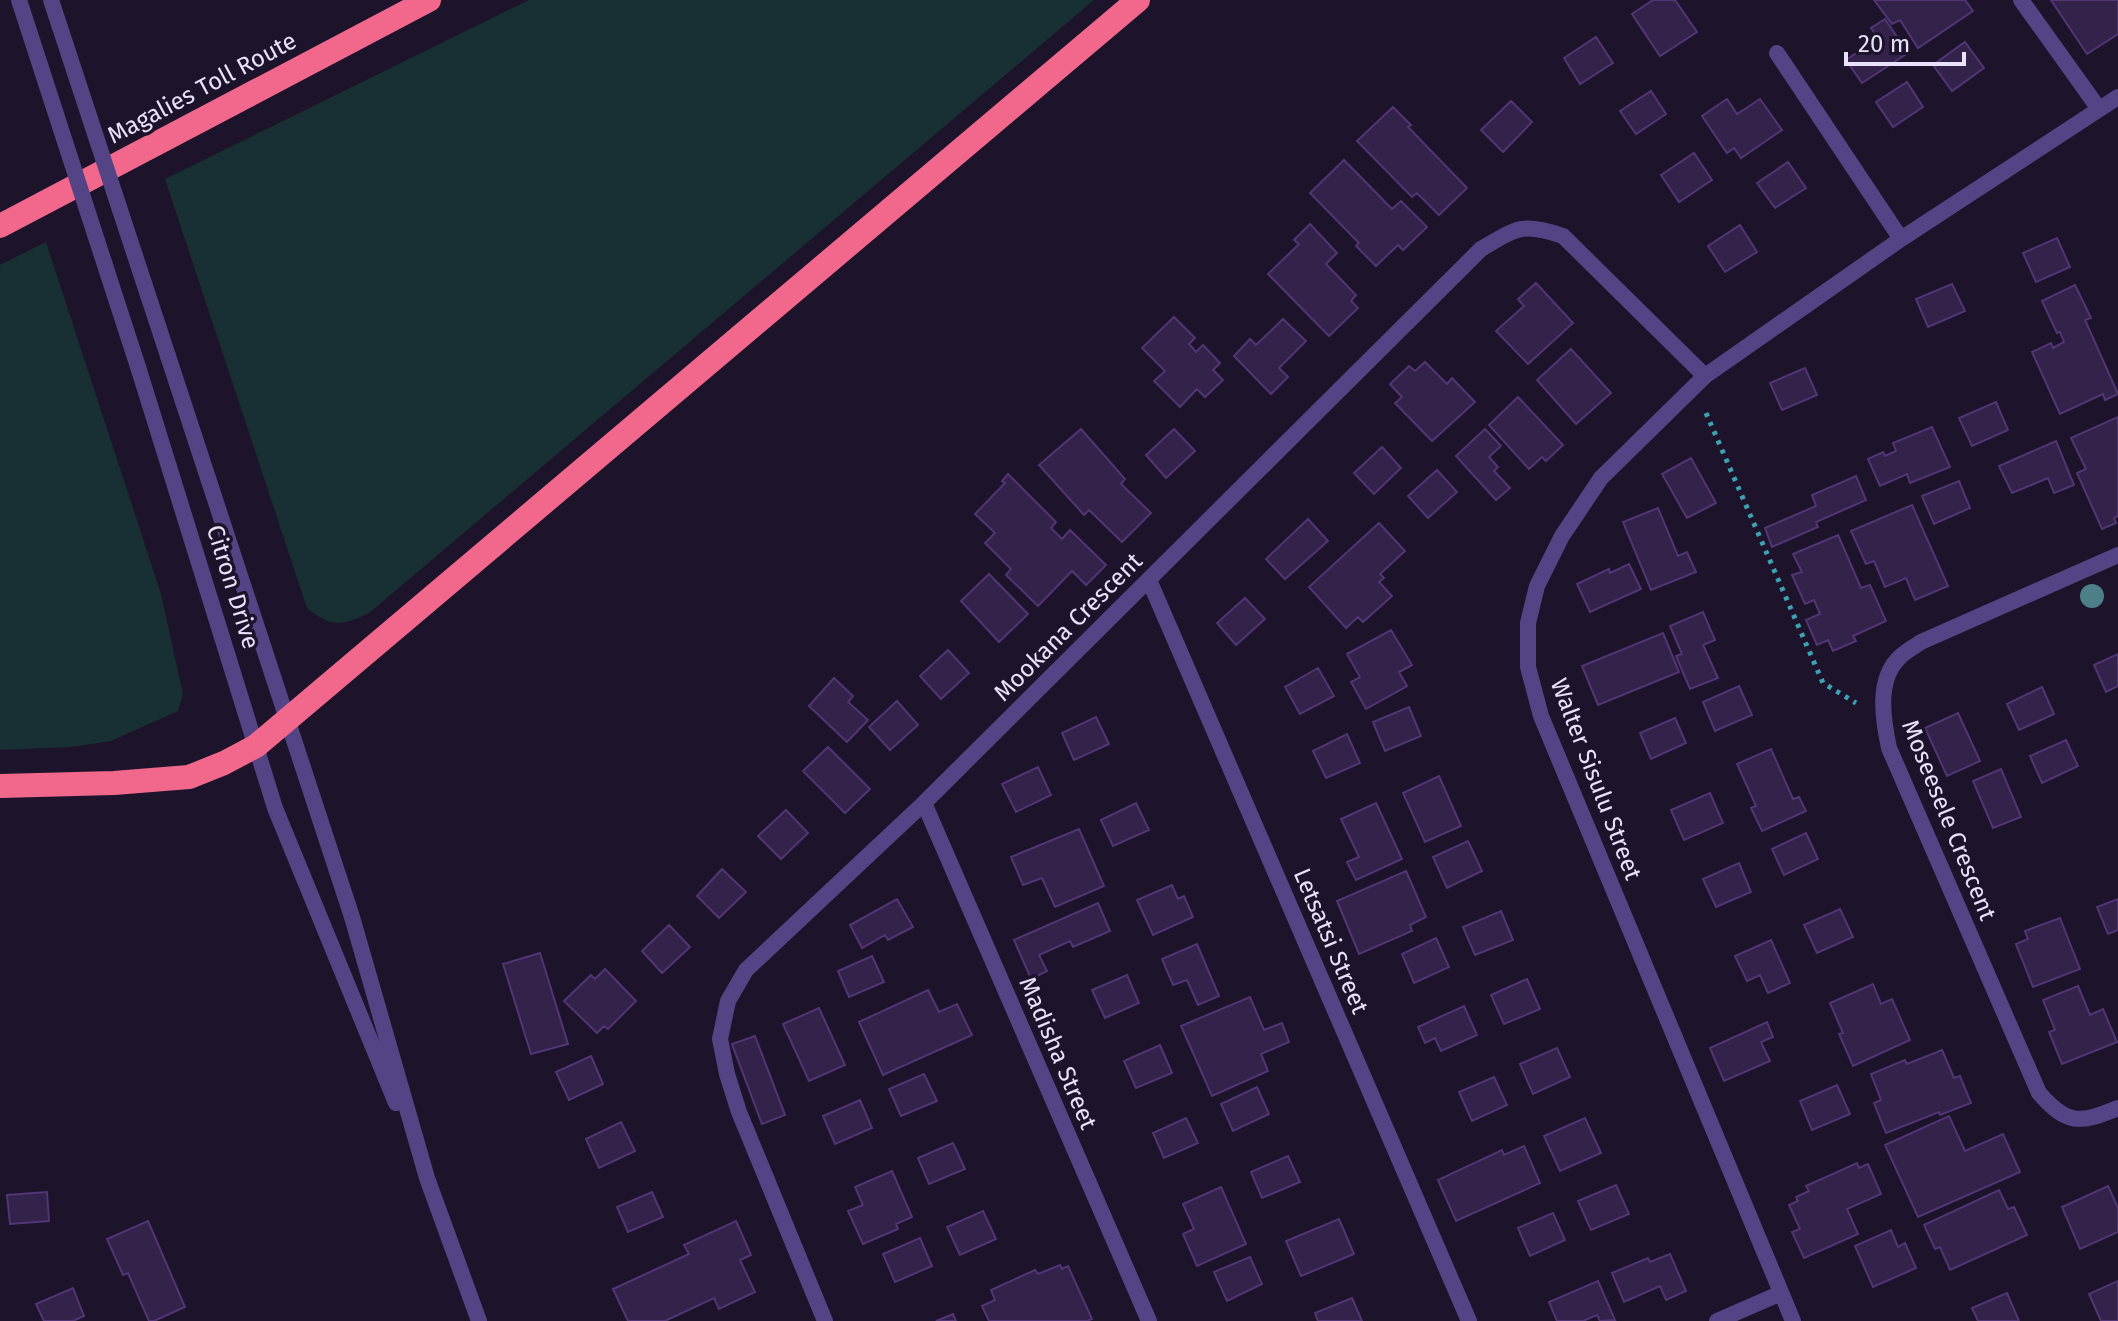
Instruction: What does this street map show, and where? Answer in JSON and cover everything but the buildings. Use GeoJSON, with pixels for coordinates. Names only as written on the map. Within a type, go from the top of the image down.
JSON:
{"type":"FeatureCollection","features":[{"type":"Feature","properties":{"kind":"highway","name":"Magalies Toll Route"},"geometry":{"type":"LineString","coordinates":[[0,226],[429,0]]}},
{"type":"Feature","properties":{"kind":"highway"},"geometry":{"type":"LineString","coordinates":[[0,786],[114,783],[189,777],[256,746],[1138,0]]}},
{"type":"Feature","properties":{"kind":"street","name":"Citron Drive"},"geometry":{"type":"LineString","coordinates":[[19,0],[139,370],[275,808],[427,1178],[479,1321]]}},
{"type":"Feature","properties":{"kind":"street","name":"Citron Drive"},"geometry":{"type":"LineString","coordinates":[[51,0],[352,917],[427,1178]]}},
{"type":"Feature","properties":{"kind":"street"},"geometry":{"type":"LineString","coordinates":[[2021,0],[2099,109]]}},
{"type":"Feature","properties":{"kind":"street"},"geometry":{"type":"LineString","coordinates":[[1777,53],[1901,239]]}},
{"type":"Feature","properties":{"kind":"street","name":"Walter Sisulu Street"},"geometry":{"type":"LineString","coordinates":[[1793,1321],[1541,716],[1528,667],[1528,623],[1537,586],[1562,536],[1601,478],[1700,381],[1901,239],[2118,97]]}},
{"type":"Feature","properties":{"kind":"street","name":"Mookana Crescent"},"geometry":{"type":"LineString","coordinates":[[825,1321],[739,1112],[727,1074],[720,1039],[728,1001],[746,970],[924,803],[1481,249],[1511,231],[1536,227],[1563,236],[1700,381]]}},
{"type":"Feature","properties":{"kind":"street","name":"Moseesele Crescent"},"geometry":{"type":"LineString","coordinates":[[2118,555],[1921,642],[1897,659],[1885,682],[1882,719],[1889,748],[2039,1093],[2055,1111],[2072,1119],[2095,1117],[2118,1108]]}},
{"type":"Feature","properties":{"kind":"street","name":"Letsatsi Street"},"geometry":{"type":"LineString","coordinates":[[1149,580],[1469,1321]]}},
{"type":"Feature","properties":{"kind":"street","name":"Madisha Street"},"geometry":{"type":"LineString","coordinates":[[924,803],[1149,1321]]}},
{"type":"Feature","properties":{"kind":"street"},"geometry":{"type":"LineString","coordinates":[[1717,1321],[1781,1293]]}},
{"type":"Feature","properties":{"kind":"path"},"geometry":{"type":"LineString","coordinates":[[1700,381],[1823,683],[1882,719]]}},
{"type":"Feature","properties":{"kind":"green space"},"geometry":{"type":"Polygon","coordinates":[[[529,0],[1094,0],[369,613],[351,621],[330,622],[307,608],[165,179],[529,0]]]}},
{"type":"Feature","properties":{"kind":"green space"},"geometry":{"type":"Polygon","coordinates":[[[46,242],[161,594],[183,694],[178,711],[111,741],[71,747],[0,750],[0,265],[46,242]]]}}]}
